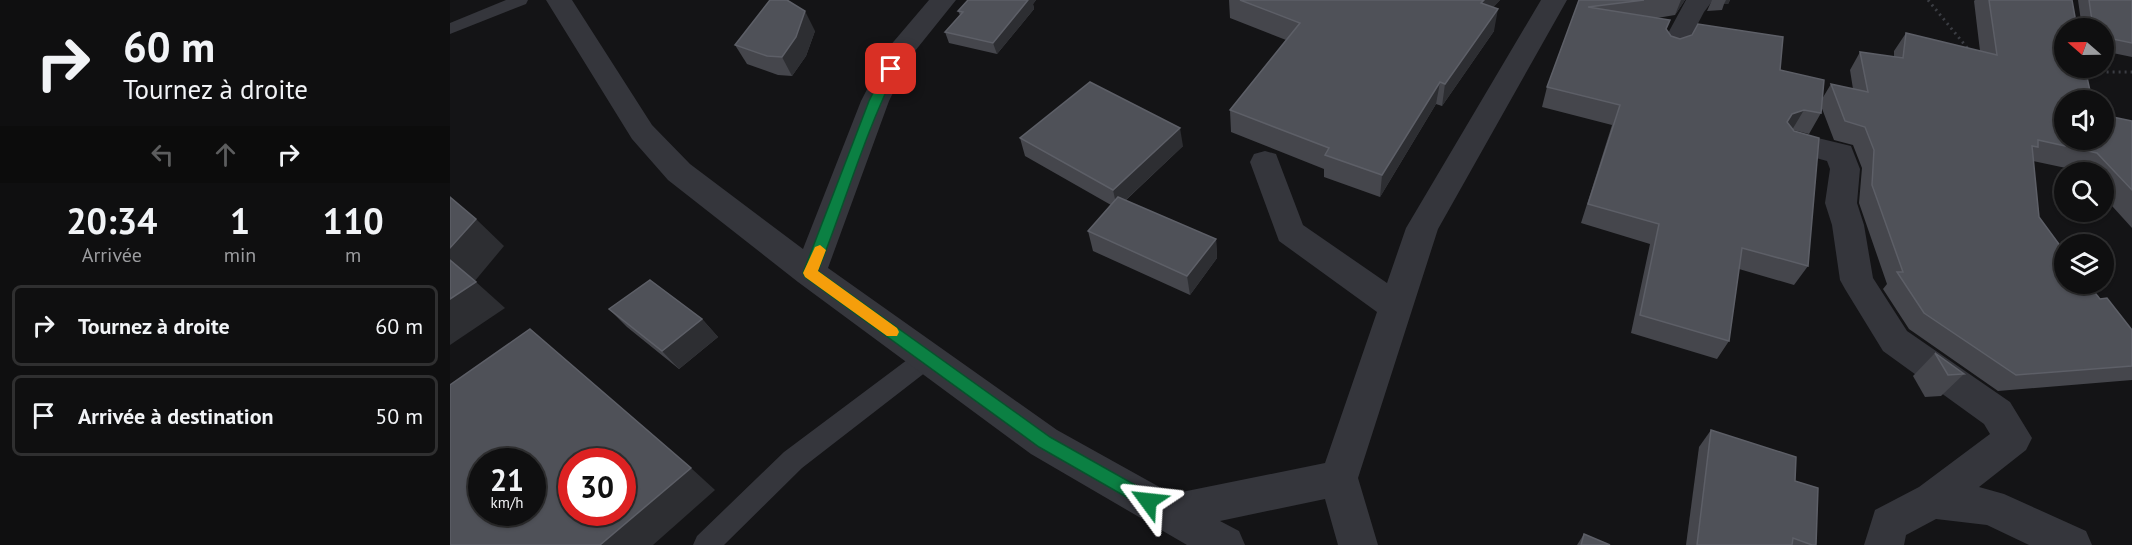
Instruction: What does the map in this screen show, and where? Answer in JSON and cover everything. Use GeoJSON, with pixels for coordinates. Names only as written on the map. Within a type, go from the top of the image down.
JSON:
{"type":"FeatureCollection","features":[{"type":"Feature","properties":{"kind":"street"},"geometry":{"type":"LineString","coordinates":[[559,0],[649,140],[679,172],[810,273],[1044,442],[1225,545]]}},
{"type":"Feature","properties":{"kind":"street"},"geometry":{"type":"LineString","coordinates":[[810,273],[875,101],[899,53],[944,0]]}},
{"type":"Feature","properties":{"kind":"street"},"geometry":{"type":"LineString","coordinates":[[1358,545],[1339,478],[1394,306],[1422,228],[1554,0]]}},
{"type":"Feature","properties":{"kind":"street"},"geometry":{"type":"LineString","coordinates":[[1673,48],[1692,9],[1700,0]]}},
{"type":"Feature","properties":{"kind":"street"},"geometry":{"type":"LineString","coordinates":[[1793,142],[1839,153],[1845,169],[1841,203],[1848,225],[1857,280],[1895,341],[1997,413],[2013,438],[1933,500],[1889,523],[1884,545]]}},
{"type":"Feature","properties":{"kind":"street"},"geometry":{"type":"LineString","coordinates":[[1265,162],[1290,232],[1394,306]]}},
{"type":"Feature","properties":{"kind":"street"},"geometry":{"type":"LineString","coordinates":[[1168,513],[1339,478]]}},
{"type":"Feature","properties":{"kind":"street"},"geometry":{"type":"LineString","coordinates":[[1933,500],[1990,507],[2072,545]]}},
{"type":"Feature","properties":{"kind":"lane"},"geometry":{"type":"LineString","coordinates":[[450,29],[520,0]]}},
{"type":"Feature","properties":{"kind":"lane"},"geometry":{"type":"LineString","coordinates":[[706,545],[793,460],[927,358]]}},
{"type":"Feature","properties":{"kind":"path"},"geometry":{"type":"LineString","coordinates":[[1928,0],[1961,44],[1974,54]]}},
{"type":"Feature","properties":{"kind":"path"},"geometry":{"type":"LineString","coordinates":[[2078,82],[2092,73],[2132,72]]}},
{"type":"Feature","properties":{"kind":"building"},"geometry":{"type":"Polygon","coordinates":[[[770,0],[787,0],[805,11],[796,37],[782,57],[767,56],[735,45],[770,0]]]}},
{"type":"Feature","properties":{"kind":"building"},"geometry":{"type":"Polygon","coordinates":[[[968,0],[1028,0],[993,43],[945,32],[963,12],[958,11],[968,0]]]}},
{"type":"Feature","properties":{"kind":"building"},"geometry":{"type":"Polygon","coordinates":[[[1240,0],[1484,0],[1481,3],[1498,9],[1445,84],[1440,82],[1382,175],[1325,155],[1329,148],[1230,110],[1300,23],[1240,0]]]}},
{"type":"Feature","properties":{"kind":"building"},"geometry":{"type":"Polygon","coordinates":[[[1579,0],[1644,0],[1588,7],[1670,20],[1666,29],[1671,36],[1680,39],[1692,35],[1698,24],[1783,37],[1780,70],[1824,80],[1821,113],[1804,110],[1792,114],[1787,122],[1794,131],[1819,138],[1808,266],[1742,248],[1729,341],[1640,315],[1659,224],[1588,204],[1620,105],[1547,87],[1579,0]]]}},
{"type":"Feature","properties":{"kind":"building"},"geometry":{"type":"Polygon","coordinates":[[[1989,0],[2072,0],[2075,18],[2054,18],[2054,78],[2087,78],[2090,90],[2054,90],[2054,144],[2038,140],[2038,147],[2032,146],[2039,217],[2054,237],[2054,294],[2096,294],[2100,299],[2107,298],[2132,330],[2132,366],[2016,375],[1924,313],[1897,272],[1903,272],[1872,185],[1874,150],[1865,127],[1845,121],[1831,84],[1868,92],[1860,52],[1903,58],[1906,33],[1997,55],[1989,0]]]}},
{"type":"Feature","properties":{"kind":"building"},"geometry":{"type":"Polygon","coordinates":[[[2089,0],[2132,0],[2132,43],[2114,39],[2114,18],[2092,18],[2089,0]]]}},
{"type":"Feature","properties":{"kind":"building"},"geometry":{"type":"Polygon","coordinates":[[[1090,82],[1180,128],[1113,190],[1020,138],[1090,82]]]}},
{"type":"Feature","properties":{"kind":"building"},"geometry":{"type":"Polygon","coordinates":[[[2114,117],[2132,121],[2132,190],[2114,171],[2114,162],[2106,162],[2097,153],[2083,150],[2114,150],[2114,117]]]}},
{"type":"Feature","properties":{"kind":"building"},"geometry":{"type":"Polygon","coordinates":[[[450,197],[476,219],[450,248],[450,197]]]}},
{"type":"Feature","properties":{"kind":"building"},"geometry":{"type":"Polygon","coordinates":[[[1118,197],[1216,239],[1187,276],[1088,231],[1118,197]]]}},
{"type":"Feature","properties":{"kind":"building"},"geometry":{"type":"Polygon","coordinates":[[[450,260],[476,282],[450,299],[450,260]]]}},
{"type":"Feature","properties":{"kind":"building"},"geometry":{"type":"Polygon","coordinates":[[[650,280],[702,319],[662,351],[609,309],[650,280]]]}},
{"type":"Feature","properties":{"kind":"building"},"geometry":{"type":"Polygon","coordinates":[[[530,329],[691,468],[636,515],[636,448],[558,448],[558,526],[622,526],[600,545],[450,545],[450,385],[530,329]]]}},
{"type":"Feature","properties":{"kind":"building"},"geometry":{"type":"Polygon","coordinates":[[[1935,353],[1964,374],[1948,375],[1935,353]]]}},
{"type":"Feature","properties":{"kind":"building"},"geometry":{"type":"Polygon","coordinates":[[[1711,430],[1796,457],[1795,481],[1818,488],[1816,545],[1793,538],[1792,545],[1697,545],[1711,430]]]}},
{"type":"Feature","properties":{"kind":"building"},"geometry":{"type":"Polygon","coordinates":[[[1584,534],[1610,545],[1581,545],[1584,534]]]}},
{"type":"Feature","properties":{"kind":"slow traffic"},"geometry":{"type":"LineString","coordinates":[[820,250],[810,273],[892,332]]}},
{"type":"Feature","properties":{"kind":"route"},"geometry":{"type":"LineString","coordinates":[[891,69],[852,157],[835,213],[810,273],[1044,442],[1148,501]]}}]}
